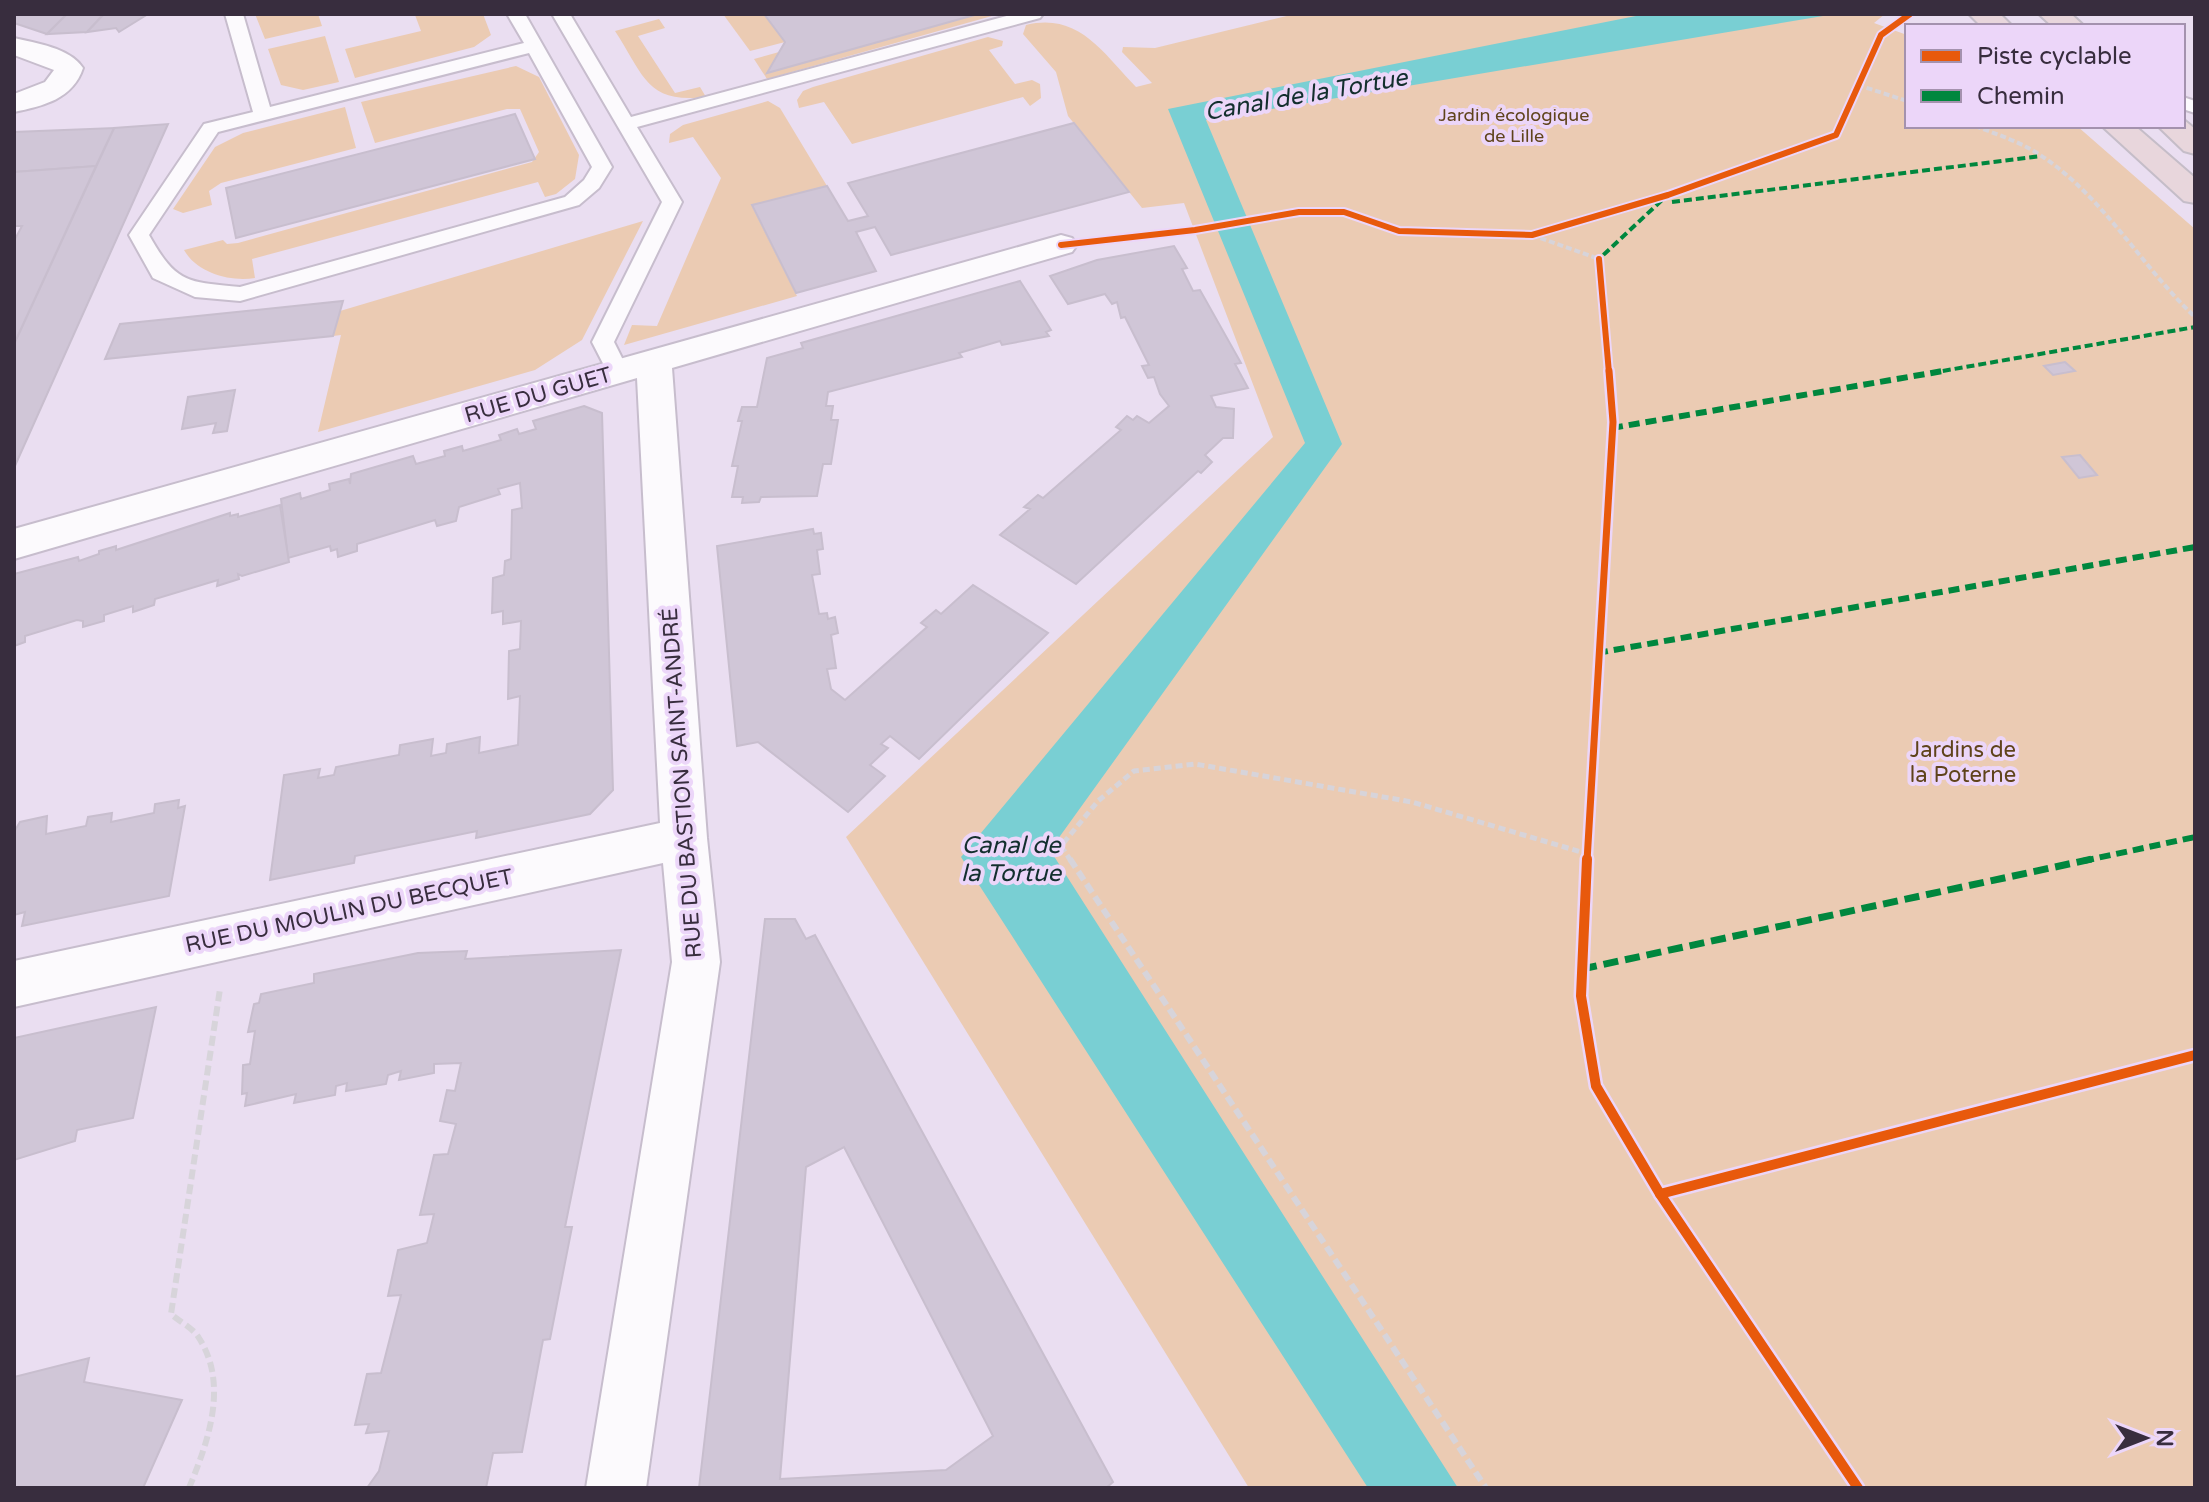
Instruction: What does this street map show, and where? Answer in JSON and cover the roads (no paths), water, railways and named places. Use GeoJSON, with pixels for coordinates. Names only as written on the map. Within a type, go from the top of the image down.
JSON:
{"type":"FeatureCollection","features":[{"type":"Feature","properties":{"kind":"highway"},"geometry":{"type":"LineString","coordinates":[[2119,128],[2195,194]]}},
{"type":"Feature","properties":{"kind":"highway"},"geometry":{"type":"LineString","coordinates":[[2175,128],[2195,145]]}},
{"type":"Feature","properties":{"kind":"street"},"geometry":{"type":"LineString","coordinates":[[14,46],[58,60],[69,68],[63,81],[46,94],[14,103]]}},
{"type":"Feature","properties":{"kind":"street","name":"RUE DU GUET"},"geometry":{"type":"LineString","coordinates":[[14,544],[1061,245]]}},
{"type":"Feature","properties":{"kind":"street","name":"RUE DU BASTION SAINT-ANDRÉ"},"geometry":{"type":"LineString","coordinates":[[616,1488],[696,962],[636,366]]}},
{"type":"Feature","properties":{"kind":"street","name":"RUE DU MOULIN DU BECQUET"},"geometry":{"type":"LineString","coordinates":[[14,984],[684,838]]}},
{"type":"Feature","properties":{"kind":"lane"},"geometry":{"type":"LineString","coordinates":[[234,14],[263,115]]}},
{"type":"Feature","properties":{"kind":"lane"},"geometry":{"type":"LineString","coordinates":[[516,14],[535,46],[602,167],[592,184],[572,201],[240,294],[195,290],[160,273],[139,235],[211,128],[535,46]]}},
{"type":"Feature","properties":{"kind":"lane"},"geometry":{"type":"LineString","coordinates":[[561,14],[672,202],[603,342],[636,366]]}},
{"type":"Feature","properties":{"kind":"lane"},"geometry":{"type":"LineString","coordinates":[[627,124],[1034,14]]}},
{"type":"Feature","properties":{"kind":"water","name":"Canal de la Tortue"},"geometry":{"type":"Polygon","coordinates":[[[1646,14],[1835,14],[1206,120],[1342,444],[1050,850],[1458,1488],[1368,1488],[961,857],[1305,443],[1168,109],[1646,14]]]}},
{"type":"Feature","properties":{"kind":"park label","name":"Jardin écologique de Lille"},"geometry":{"type":"Point","coordinates":[1514,125]}},
{"type":"Feature","properties":{"kind":"park label","name":"Jardins de la Poterne"},"geometry":{"type":"Point","coordinates":[1963,762]}}]}
